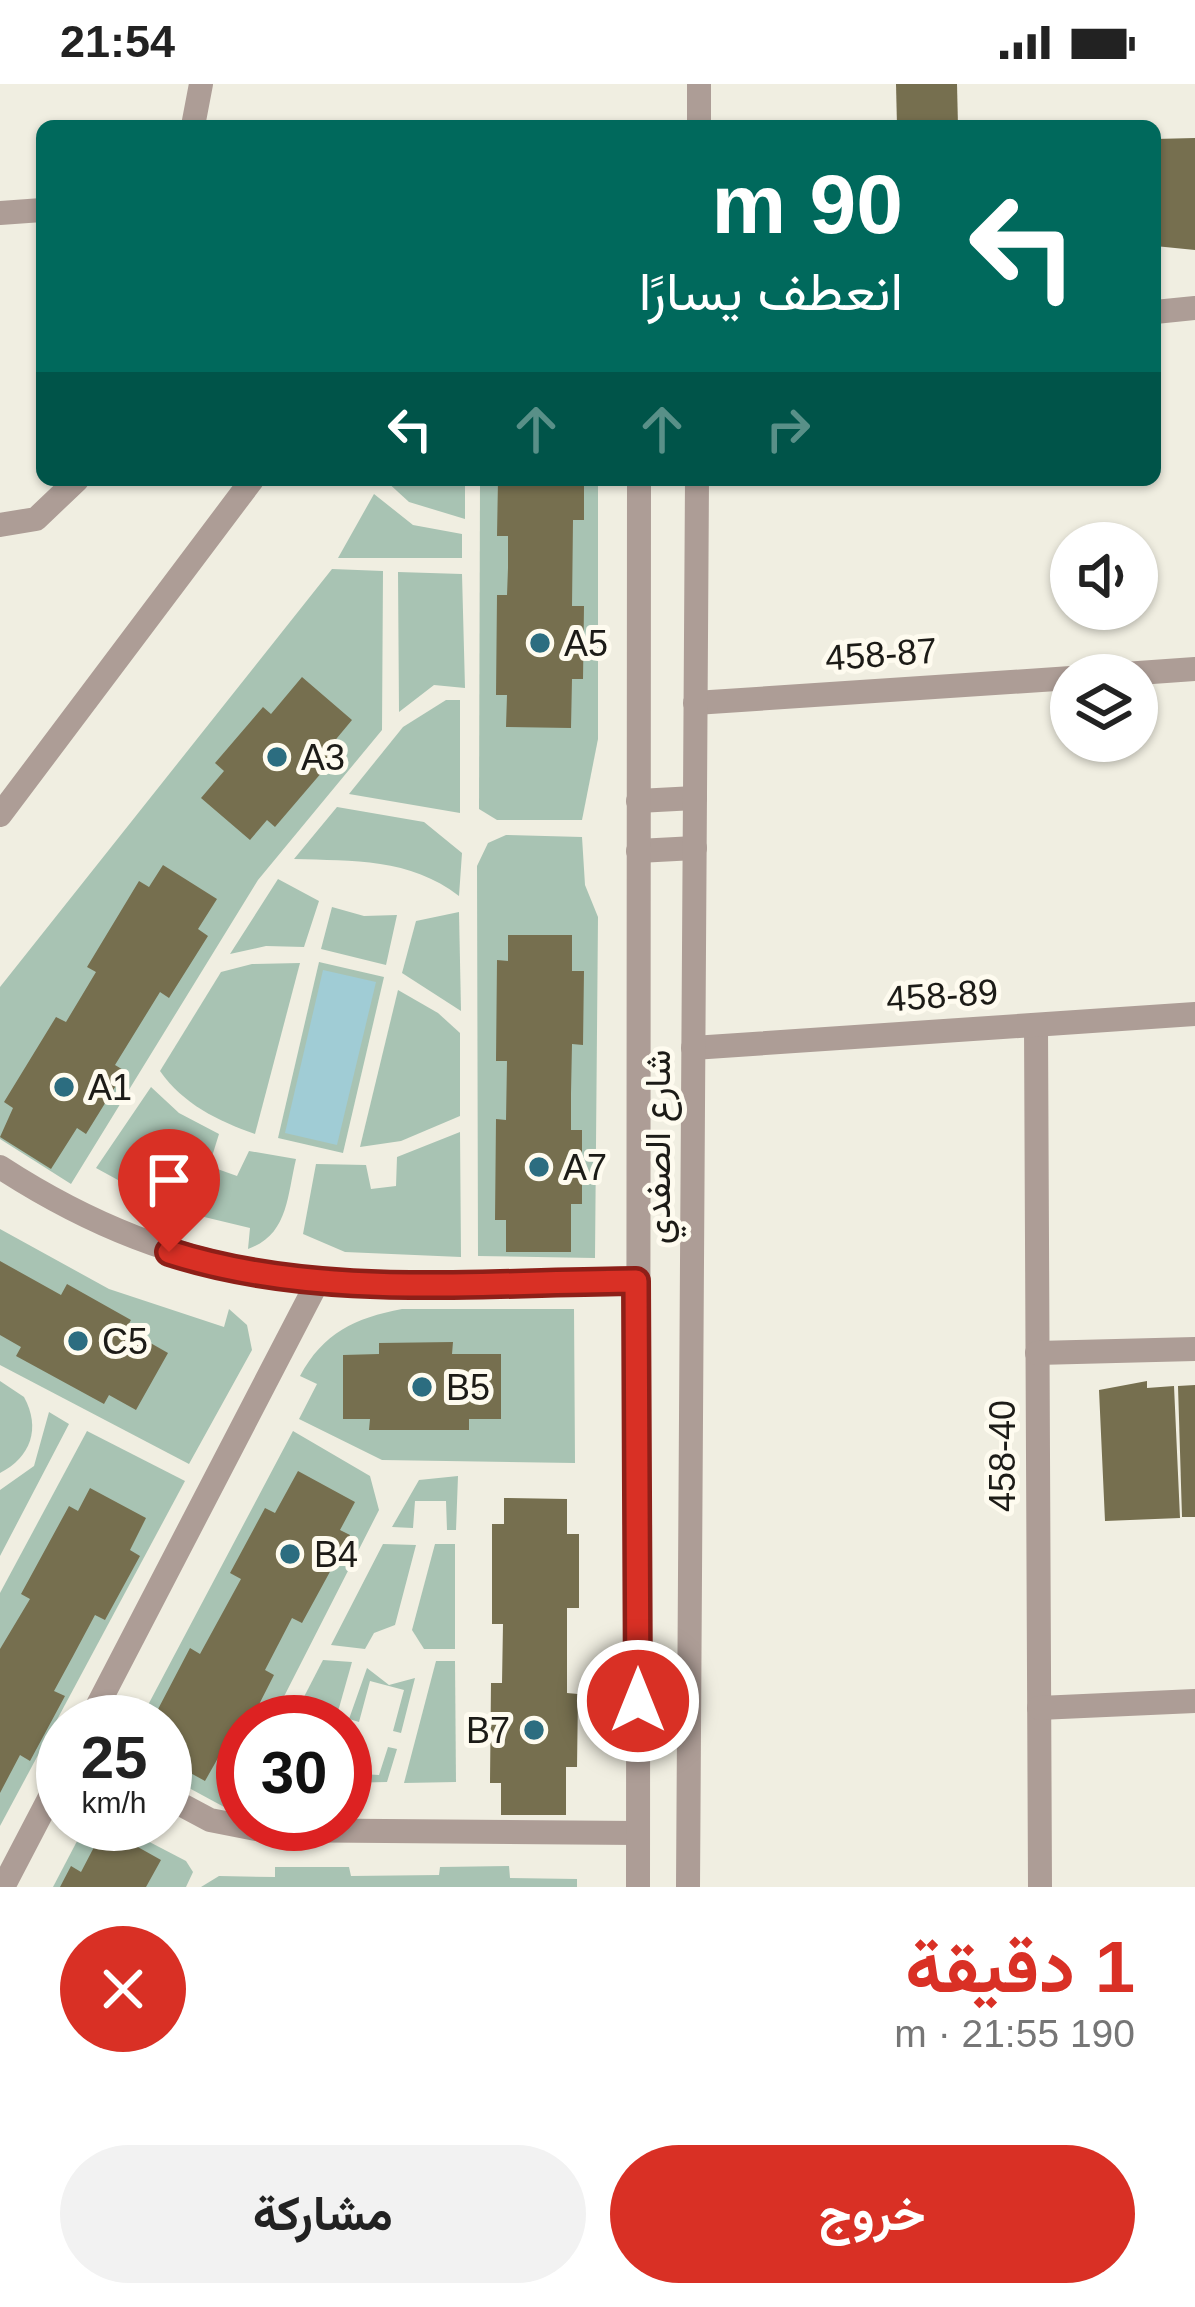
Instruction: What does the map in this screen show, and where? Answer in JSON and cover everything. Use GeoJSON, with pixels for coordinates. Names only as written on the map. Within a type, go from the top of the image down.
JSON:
{"type":"FeatureCollection","features":[{"type":"Feature","properties":{"kind":"street"},"geometry":{"type":"LineString","coordinates":[[194,120],[202,84]]}},
{"type":"Feature","properties":{"kind":"street"},"geometry":{"type":"LineString","coordinates":[[699,84],[699,120]]}},
{"type":"Feature","properties":{"kind":"street"},"geometry":{"type":"LineString","coordinates":[[0,213],[36,210]]}},
{"type":"Feature","properties":{"kind":"street"},"geometry":{"type":"LineString","coordinates":[[1161,311],[1195,308]]}},
{"type":"Feature","properties":{"kind":"street"},"geometry":{"type":"LineString","coordinates":[[0,526],[36,519],[71,486]]}},
{"type":"Feature","properties":{"kind":"street"},"geometry":{"type":"LineString","coordinates":[[0,815],[247,486]]}},
{"type":"Feature","properties":{"kind":"street"},"geometry":{"type":"LineString","coordinates":[[638,1887],[639,486]]}},
{"type":"Feature","properties":{"kind":"street","name":"شارع الصفدي"},"geometry":{"type":"LineString","coordinates":[[688,1887],[697,486]]}},
{"type":"Feature","properties":{"kind":"street"},"geometry":{"type":"LineString","coordinates":[[1158,672],[1195,669]]}},
{"type":"Feature","properties":{"kind":"street","name":"458-87"},"geometry":{"type":"LineString","coordinates":[[695,703],[1050,679]]}},
{"type":"Feature","properties":{"kind":"street"},"geometry":{"type":"LineString","coordinates":[[638,801],[695,798]]}},
{"type":"Feature","properties":{"kind":"street"},"geometry":{"type":"LineString","coordinates":[[638,850],[695,848]]}},
{"type":"Feature","properties":{"kind":"street","name":"458-89"},"geometry":{"type":"LineString","coordinates":[[693,1048],[1195,1014]]}},
{"type":"Feature","properties":{"kind":"street","name":"458-40"},"geometry":{"type":"LineString","coordinates":[[1036,1025],[1040,1887]]}},
{"type":"Feature","properties":{"kind":"street"},"geometry":{"type":"LineString","coordinates":[[0,1167],[55,1203],[140,1243],[242,1272],[317,1283],[636,1281]]}},
{"type":"Feature","properties":{"kind":"street"},"geometry":{"type":"LineString","coordinates":[[103,1695],[317,1283]]}},
{"type":"Feature","properties":{"kind":"street"},"geometry":{"type":"LineString","coordinates":[[1037,1353],[1195,1349]]}},
{"type":"Feature","properties":{"kind":"street"},"geometry":{"type":"LineString","coordinates":[[1040,1708],[1195,1701]]}},
{"type":"Feature","properties":{"kind":"street"},"geometry":{"type":"LineString","coordinates":[[192,1810],[210,1820],[261,1830],[638,1833]]}},
{"type":"Feature","properties":{"kind":"street"},"geometry":{"type":"LineString","coordinates":[[3,1887],[36,1824]]}},
{"type":"Feature","properties":{"kind":"green space"},"geometry":{"type":"Polygon","coordinates":[[[392,486],[465,486],[465,519],[409,502],[392,486]]]}},
{"type":"Feature","properties":{"kind":"green space"},"geometry":{"type":"Polygon","coordinates":[[[480,486],[598,486],[598,739],[582,820],[497,820],[479,809],[480,486]]]}},
{"type":"Feature","properties":{"kind":"green space"},"geometry":{"type":"Polygon","coordinates":[[[374,494],[413,525],[462,534],[462,558],[338,558],[374,494]]]}},
{"type":"Feature","properties":{"kind":"green space"},"geometry":{"type":"Polygon","coordinates":[[[332,569],[383,571],[382,730],[258,880],[71,1184],[0,1139],[0,987],[332,569]]]}},
{"type":"Feature","properties":{"kind":"green space"},"geometry":{"type":"Polygon","coordinates":[[[398,572],[462,574],[465,688],[434,685],[399,712],[398,572]]]}},
{"type":"Feature","properties":{"kind":"green space"},"geometry":{"type":"Polygon","coordinates":[[[446,700],[460,700],[460,813],[349,794],[403,727],[446,700]]]}},
{"type":"Feature","properties":{"kind":"green space"},"geometry":{"type":"Polygon","coordinates":[[[337,807],[424,822],[462,853],[459,896],[401,868],[294,859],[337,807]]]}},
{"type":"Feature","properties":{"kind":"green space"},"geometry":{"type":"Polygon","coordinates":[[[506,835],[582,837],[585,885],[598,917],[595,1258],[478,1256],[477,866],[488,843],[506,835]]]}},
{"type":"Feature","properties":{"kind":"green space"},"geometry":{"type":"Polygon","coordinates":[[[278,879],[319,901],[304,947],[266,946],[230,954],[278,879]]]}},
{"type":"Feature","properties":{"kind":"green space"},"geometry":{"type":"Polygon","coordinates":[[[332,907],[364,916],[397,915],[386,965],[321,949],[332,907]]]}},
{"type":"Feature","properties":{"kind":"green space"},"geometry":{"type":"Polygon","coordinates":[[[459,912],[461,1011],[402,973],[416,921],[459,912]]]}},
{"type":"Feature","properties":{"kind":"green space"},"geometry":{"type":"Polygon","coordinates":[[[319,962],[384,977],[343,1153],[278,1138],[319,962]]]}},
{"type":"Feature","properties":{"kind":"green space"},"geometry":{"type":"Polygon","coordinates":[[[300,963],[255,1134],[215,1117],[179,1093],[160,1071],[221,972],[252,964],[300,963]]]}},
{"type":"Feature","properties":{"kind":"green space"},"geometry":{"type":"Polygon","coordinates":[[[398,990],[438,1013],[460,1033],[460,1116],[401,1141],[360,1147],[398,990]]]}},
{"type":"Feature","properties":{"kind":"green space"},"geometry":{"type":"Polygon","coordinates":[[[151,1087],[179,1113],[219,1134],[209,1166],[237,1176],[249,1151],[296,1159],[284,1213],[261,1243],[248,1249],[250,1228],[171,1209],[96,1168],[151,1087]]]}},
{"type":"Feature","properties":{"kind":"green space"},"geometry":{"type":"Polygon","coordinates":[[[460,1132],[461,1257],[345,1252],[303,1234],[316,1164],[366,1165],[371,1189],[396,1186],[397,1157],[460,1132]]]}},
{"type":"Feature","properties":{"kind":"green space"},"geometry":{"type":"Polygon","coordinates":[[[0,1229],[109,1289],[224,1327],[229,1309],[247,1325],[252,1350],[189,1464],[0,1365],[0,1229]]]}},
{"type":"Feature","properties":{"kind":"green space"},"geometry":{"type":"Polygon","coordinates":[[[402,1309],[574,1309],[575,1463],[382,1460],[299,1419],[317,1384],[300,1376],[319,1349],[355,1323],[402,1309]]]}},
{"type":"Feature","properties":{"kind":"green space"},"geometry":{"type":"Polygon","coordinates":[[[0,1381],[24,1397],[32,1430],[26,1450],[0,1473],[0,1381]]]}},
{"type":"Feature","properties":{"kind":"green space"},"geometry":{"type":"Polygon","coordinates":[[[49,1412],[69,1424],[0,1556],[0,1490],[34,1466],[49,1412]]]}},
{"type":"Feature","properties":{"kind":"green space"},"geometry":{"type":"Polygon","coordinates":[[[87,1431],[185,1481],[70,1695],[36,1695],[36,1759],[0,1826],[0,1593],[87,1431]]]}},
{"type":"Feature","properties":{"kind":"green space"},"geometry":{"type":"Polygon","coordinates":[[[293,1431],[370,1476],[379,1510],[285,1695],[216,1695],[216,1803],[192,1790],[192,1695],[153,1695],[293,1431]]]}},
{"type":"Feature","properties":{"kind":"green space"},"geometry":{"type":"Polygon","coordinates":[[[458,1476],[456,1530],[447,1530],[446,1501],[415,1501],[413,1528],[392,1527],[419,1480],[458,1476]]]}},
{"type":"Feature","properties":{"kind":"green space"},"geometry":{"type":"Polygon","coordinates":[[[383,1544],[416,1545],[395,1625],[374,1633],[365,1649],[331,1645],[383,1544]]]}},
{"type":"Feature","properties":{"kind":"green space"},"geometry":{"type":"Polygon","coordinates":[[[435,1544],[455,1544],[455,1649],[424,1649],[412,1630],[435,1544]]]}},
{"type":"Feature","properties":{"kind":"green space"},"geometry":{"type":"Polygon","coordinates":[[[323,1660],[352,1662],[343,1695],[305,1695],[323,1660]]]}},
{"type":"Feature","properties":{"kind":"green space"},"geometry":{"type":"Polygon","coordinates":[[[436,1661],[455,1661],[456,1782],[404,1783],[436,1661]]]}},
{"type":"Feature","properties":{"kind":"green space"},"geometry":{"type":"Polygon","coordinates":[[[367,1668],[389,1685],[415,1678],[401,1733],[393,1731],[404,1690],[370,1681],[366,1695],[357,1695],[367,1668]]]}},
{"type":"Feature","properties":{"kind":"green space"},"geometry":{"type":"Polygon","coordinates":[[[388,1747],[397,1749],[387,1782],[372,1782],[372,1775],[379,1775],[388,1747]]]}},
{"type":"Feature","properties":{"kind":"green space"},"geometry":{"type":"Polygon","coordinates":[[[72,1851],[167,1851],[186,1861],[193,1872],[186,1887],[53,1887],[72,1851]]]}},
{"type":"Feature","properties":{"kind":"green space"},"geometry":{"type":"Polygon","coordinates":[[[509,1866],[510,1878],[577,1879],[577,1887],[201,1887],[219,1876],[275,1877],[275,1867],[349,1867],[351,1876],[439,1875],[440,1867],[509,1866]]]}},
{"type":"Feature","properties":{"kind":"water"},"geometry":{"type":"Polygon","coordinates":[[[323,970],[376,982],[337,1145],[285,1133],[323,970]]]}},
{"type":"Feature","properties":{"kind":"building"},"geometry":{"type":"Polygon","coordinates":[[[896,84],[957,84],[958,120],[897,120],[896,84]]]}},
{"type":"Feature","properties":{"kind":"building"},"geometry":{"type":"Polygon","coordinates":[[[1195,138],[1195,250],[1161,247],[1161,139],[1195,138]]]}},
{"type":"Feature","properties":{"kind":"building","name":"A5"},"geometry":{"type":"Polygon","coordinates":[[[498,486],[584,486],[584,520],[573,520],[572,606],[584,606],[583,679],[572,679],[571,728],[506,727],[507,695],[496,695],[497,595],[507,595],[508,536],[497,536],[498,486]]]}},
{"type":"Feature","properties":{"kind":"building","name":"A3"},"geometry":{"type":"Polygon","coordinates":[[[302,677],[352,720],[332,744],[340,751],[275,827],[267,820],[250,840],[201,798],[224,771],[215,763],[263,707],[271,714],[302,677]]]}},
{"type":"Feature","properties":{"kind":"building"},"geometry":{"type":"Polygon","coordinates":[[[163,865],[217,899],[198,929],[208,936],[169,998],[160,992],[115,1065],[125,1071],[86,1134],[77,1128],[51,1169],[0,1137],[13,1108],[4,1102],[56,1017],[66,1022],[96,972],[87,967],[139,881],[149,887],[163,865]]]}},
{"type":"Feature","properties":{"kind":"building"},"geometry":{"type":"Polygon","coordinates":[[[508,935],[572,935],[572,971],[584,971],[583,1045],[572,1044],[571,1093],[571,1130],[582,1130],[582,1204],[571,1204],[571,1252],[506,1252],[506,1220],[495,1220],[496,1119],[506,1120],[507,1061],[496,1061],[497,960],[508,961],[508,935]]]}},
{"type":"Feature","properties":{"kind":"building","name":"C5"},"geometry":{"type":"Polygon","coordinates":[[[0,1261],[61,1295],[67,1284],[131,1320],[126,1329],[168,1353],[136,1410],[109,1395],[104,1404],[16,1356],[21,1347],[0,1335],[0,1261]]]}},
{"type":"Feature","properties":{"kind":"building","name":"B5"},"geometry":{"type":"Polygon","coordinates":[[[453,1342],[452,1354],[501,1354],[501,1419],[469,1419],[469,1430],[369,1430],[370,1419],[343,1419],[343,1355],[379,1354],[379,1343],[453,1342]]]}},
{"type":"Feature","properties":{"kind":"building"},"geometry":{"type":"Polygon","coordinates":[[[1147,1381],[1147,1388],[1174,1386],[1180,1518],[1105,1521],[1099,1390],[1147,1381]]]}},
{"type":"Feature","properties":{"kind":"building"},"geometry":{"type":"Polygon","coordinates":[[[1195,1385],[1195,1517],[1182,1517],[1178,1386],[1195,1385]]]}},
{"type":"Feature","properties":{"kind":"building","name":"B4"},"geometry":{"type":"Polygon","coordinates":[[[298,1471],[355,1502],[340,1530],[350,1535],[302,1623],[292,1618],[265,1670],[274,1675],[264,1695],[216,1695],[216,1762],[205,1781],[192,1774],[192,1695],[165,1695],[190,1648],[200,1654],[241,1579],[230,1573],[265,1508],[275,1513],[298,1471]]]}},
{"type":"Feature","properties":{"kind":"building"},"geometry":{"type":"Polygon","coordinates":[[[90,1488],[146,1518],[130,1550],[140,1556],[105,1620],[95,1615],[54,1691],[63,1695],[36,1695],[36,1750],[30,1761],[20,1755],[0,1793],[0,1649],[30,1599],[21,1594],[69,1506],[78,1511],[90,1488]]]}},
{"type":"Feature","properties":{"kind":"building"},"geometry":{"type":"Polygon","coordinates":[[[504,1498],[567,1499],[567,1534],[579,1534],[579,1608],[567,1608],[567,1693],[578,1694],[577,1767],[566,1767],[566,1815],[501,1815],[501,1783],[490,1783],[491,1683],[502,1683],[503,1624],[492,1624],[492,1524],[504,1524],[504,1498]]]}},
{"type":"Feature","properties":{"kind":"building"},"geometry":{"type":"Polygon","coordinates":[[[92,1851],[145,1851],[161,1860],[146,1887],[60,1887],[71,1866],[81,1872],[92,1851]]]}},
{"type":"Feature","properties":{"kind":"place","name":"A5"},"geometry":{"type":"Point","coordinates":[540,643]}},
{"type":"Feature","properties":{"kind":"place","name":"A3"},"geometry":{"type":"Point","coordinates":[277,757]}},
{"type":"Feature","properties":{"kind":"place","name":"A1"},"geometry":{"type":"Point","coordinates":[64,1087]}},
{"type":"Feature","properties":{"kind":"place","name":"A7"},"geometry":{"type":"Point","coordinates":[539,1167]}},
{"type":"Feature","properties":{"kind":"place","name":"C5"},"geometry":{"type":"Point","coordinates":[78,1341]}},
{"type":"Feature","properties":{"kind":"place","name":"B5"},"geometry":{"type":"Point","coordinates":[422,1387]}},
{"type":"Feature","properties":{"kind":"place","name":"B4"},"geometry":{"type":"Point","coordinates":[290,1554]}},
{"type":"Feature","properties":{"kind":"place","name":"B7"},"geometry":{"type":"Point","coordinates":[534,1730]}},
{"type":"Feature","properties":{"kind":"route"},"geometry":{"type":"LineString","coordinates":[[169,1252],[242,1272],[317,1283],[636,1281],[638,1701]]}}]}
